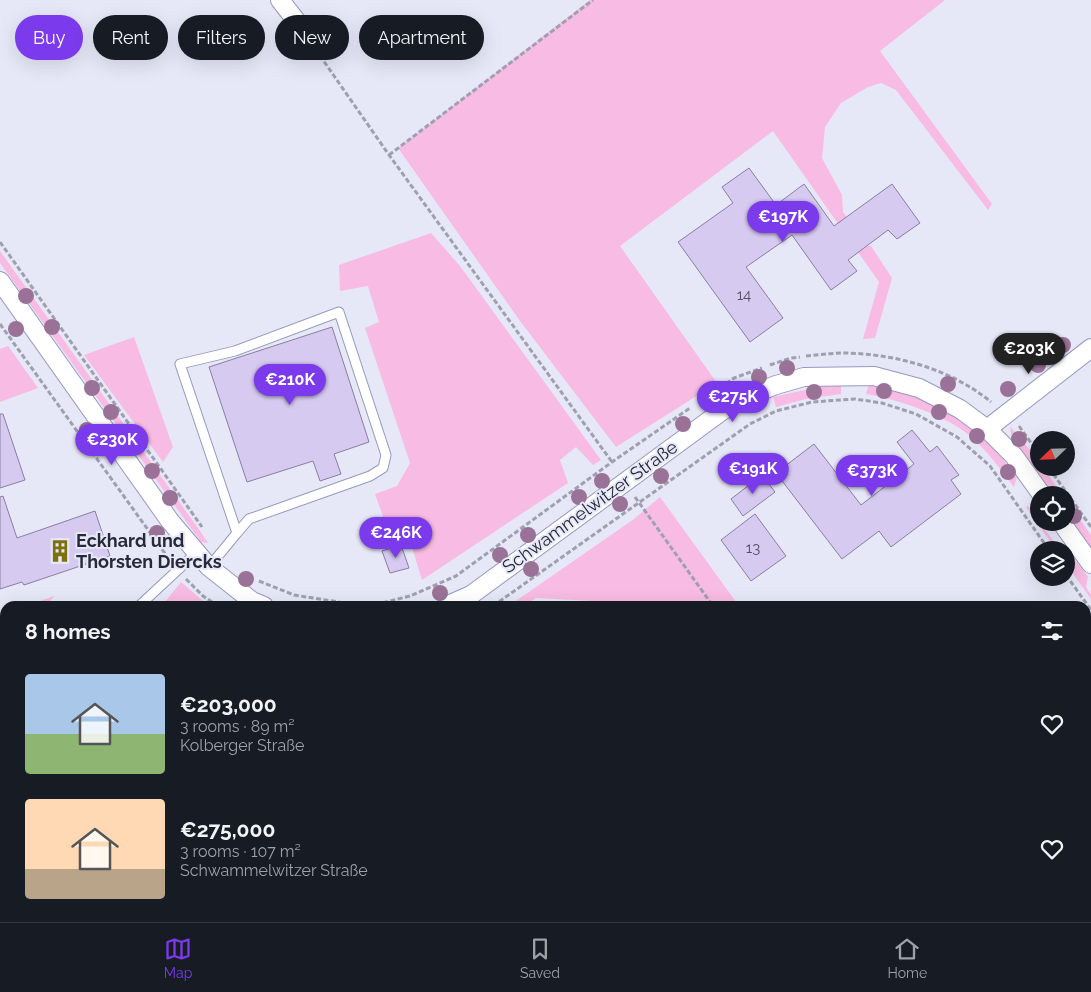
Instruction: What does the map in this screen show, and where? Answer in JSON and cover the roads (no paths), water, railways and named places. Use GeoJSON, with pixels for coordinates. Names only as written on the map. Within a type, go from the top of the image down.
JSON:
{"type":"FeatureCollection","features":[{"type":"Feature","properties":{"kind":"street"},"geometry":{"type":"LineString","coordinates":[[280,0],[292,15]]}},
{"type":"Feature","properties":{"kind":"street"},"geometry":{"type":"LineString","coordinates":[[0,280],[170,521],[209,567],[252,601]]}},
{"type":"Feature","properties":{"kind":"street"},"geometry":{"type":"LineString","coordinates":[[988,429],[1091,348]]}},
{"type":"Feature","properties":{"kind":"street","name":"Schwammelwitzer Straße"},"geometry":{"type":"LineString","coordinates":[[457,601],[471,595],[722,410],[745,397],[804,377],[874,376],[919,388],[960,409],[988,429],[1014,456],[1036,486]]}},
{"type":"Feature","properties":{"kind":"street"},"geometry":{"type":"LineString","coordinates":[[1068,531],[1091,564]]}},
{"type":"Feature","properties":{"kind":"lane"},"geometry":{"type":"LineString","coordinates":[[209,567],[249,519],[370,476],[384,468],[386,455],[339,312],[235,351],[180,364],[237,533]]}},
{"type":"Feature","properties":{"kind":"lane"},"geometry":{"type":"LineString","coordinates":[[145,601],[196,553]]}},
{"type":"Feature","properties":{"kind":"place","name":"Eckhard und Thorsten Diercks"},"geometry":{"type":"Point","coordinates":[60,551]}}]}
